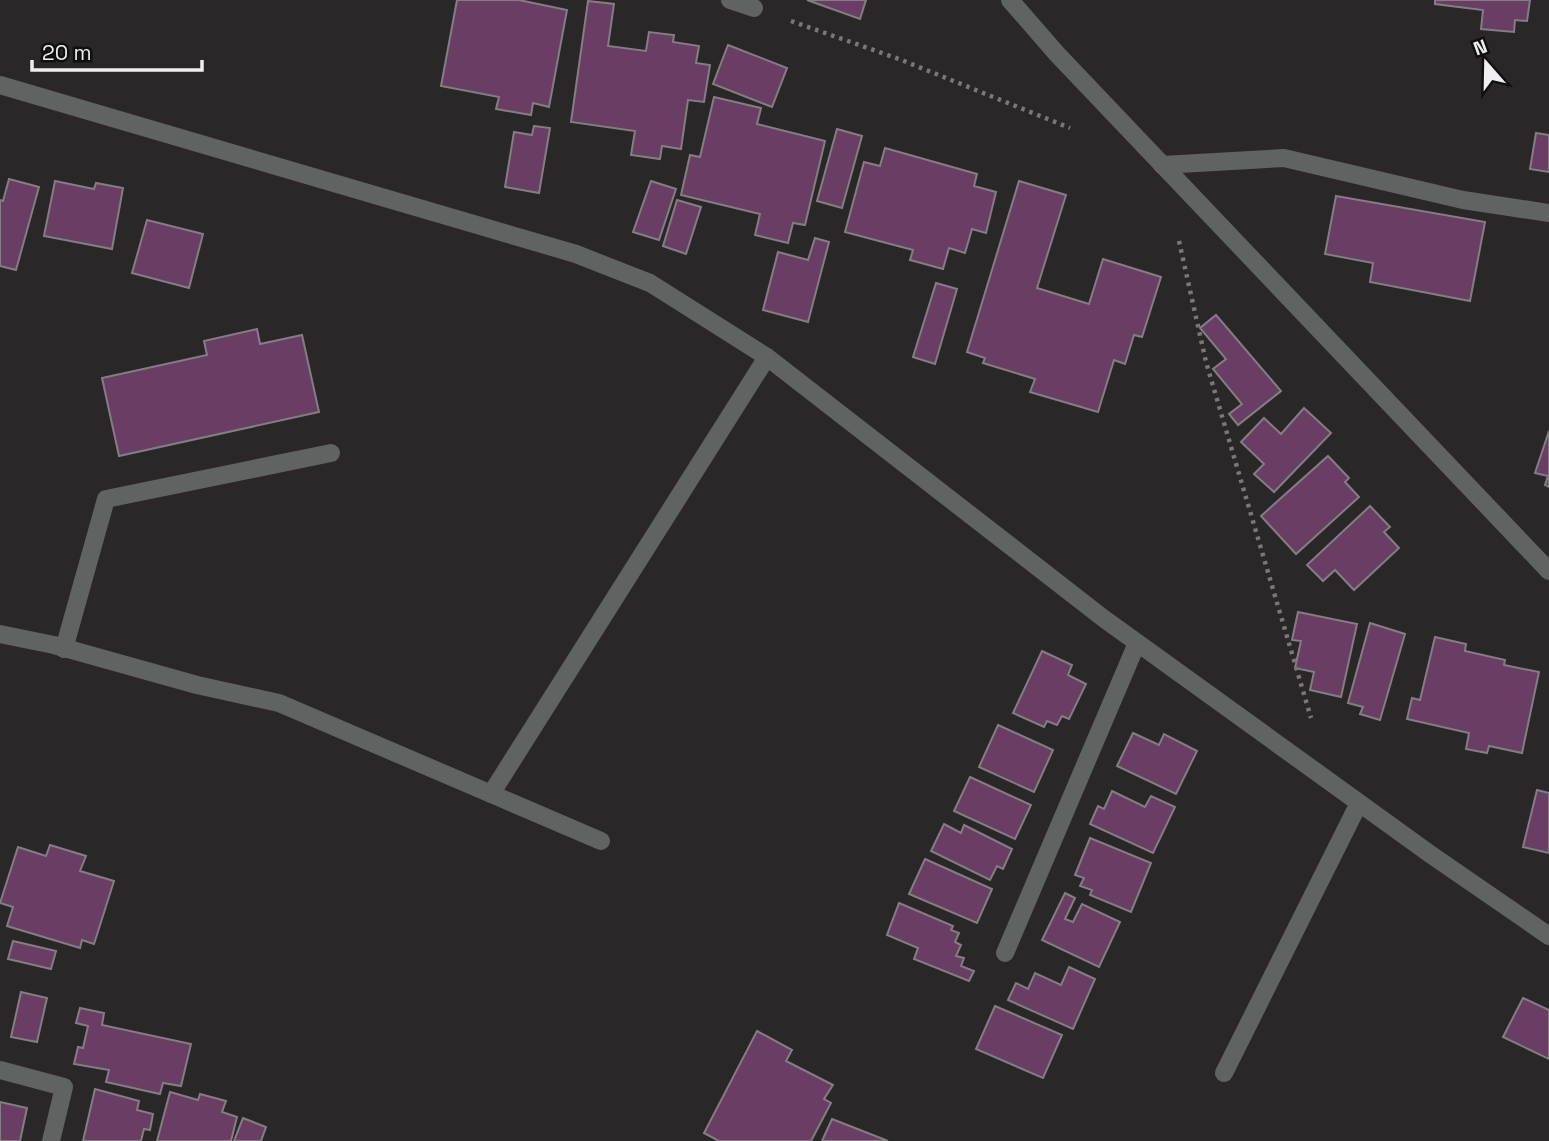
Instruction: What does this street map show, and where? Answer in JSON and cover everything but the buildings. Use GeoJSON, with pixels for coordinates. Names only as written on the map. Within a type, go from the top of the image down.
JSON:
{"type":"FeatureCollection","features":[{"type":"Feature","properties":{"kind":"street"},"geometry":{"type":"LineString","coordinates":[[730,0],[754,8]]}},
{"type":"Feature","properties":{"kind":"street"},"geometry":{"type":"LineString","coordinates":[[1010,0],[1057,54],[1549,571]]}},
{"type":"Feature","properties":{"kind":"street"},"geometry":{"type":"LineString","coordinates":[[0,85],[576,254],[650,283],[767,356],[1103,618],[1549,936]]}},
{"type":"Feature","properties":{"kind":"street"},"geometry":{"type":"LineString","coordinates":[[1162,165],[1284,158],[1463,200],[1549,213]]}},
{"type":"Feature","properties":{"kind":"street"},"geometry":{"type":"LineString","coordinates":[[491,794],[767,356]]}},
{"type":"Feature","properties":{"kind":"street"},"geometry":{"type":"LineString","coordinates":[[64,649],[106,499],[331,453]]}},
{"type":"Feature","properties":{"kind":"street"},"geometry":{"type":"LineString","coordinates":[[0,634],[197,685],[279,703],[601,841]]}},
{"type":"Feature","properties":{"kind":"street"},"geometry":{"type":"LineString","coordinates":[[1004,953],[1137,643]]}},
{"type":"Feature","properties":{"kind":"street"},"geometry":{"type":"LineString","coordinates":[[1223,1073],[1359,803]]}},
{"type":"Feature","properties":{"kind":"street"},"geometry":{"type":"LineString","coordinates":[[0,1070],[64,1087],[51,1141]]}},
{"type":"Feature","properties":{"kind":"path"},"geometry":{"type":"LineString","coordinates":[[754,8],[899,59],[1074,130]]}},
{"type":"Feature","properties":{"kind":"path"},"geometry":{"type":"LineString","coordinates":[[1177,230],[1206,362],[1330,782]]}}]}
